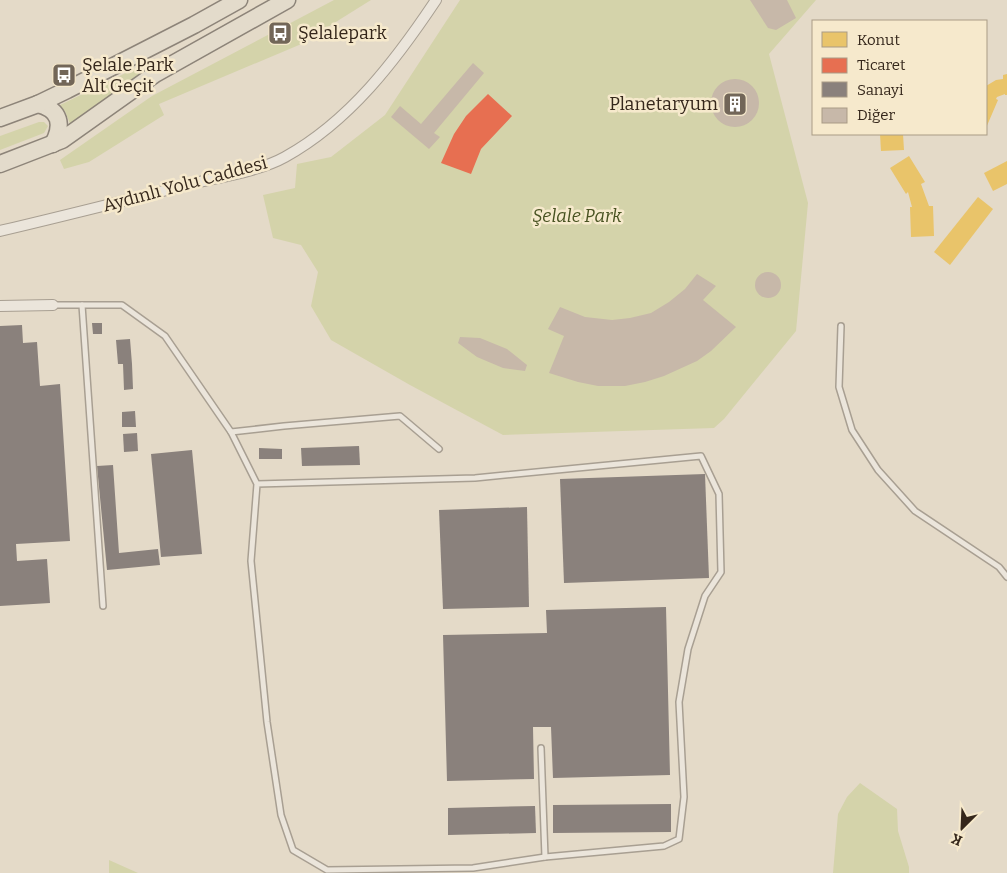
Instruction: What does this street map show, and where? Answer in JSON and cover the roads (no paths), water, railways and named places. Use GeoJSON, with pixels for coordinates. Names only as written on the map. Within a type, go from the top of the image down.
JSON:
{"type":"FeatureCollection","features":[{"type":"Feature","properties":{"kind":"main road"},"geometry":{"type":"LineString","coordinates":[[0,118],[38,104],[194,25],[239,0]]}},
{"type":"Feature","properties":{"kind":"main road"},"geometry":{"type":"LineString","coordinates":[[0,164],[53,144],[78,130],[155,74],[287,0]]}},
{"type":"Feature","properties":{"kind":"main road"},"geometry":{"type":"LineString","coordinates":[[38,104],[47,106],[57,116],[59,129],[53,144]]}},
{"type":"Feature","properties":{"kind":"street","name":"Aydınlı Yolu Caddesi"},"geometry":{"type":"LineString","coordinates":[[0,232],[228,175],[269,164],[285,157],[326,128],[363,96],[382,74],[433,3]]}},
{"type":"Feature","properties":{"kind":"street"},"geometry":{"type":"LineString","coordinates":[[0,306],[53,305]]}},
{"type":"Feature","properties":{"kind":"lane"},"geometry":{"type":"LineString","coordinates":[[53,305],[122,305],[165,336],[231,432],[257,484],[251,561],[267,722],[275,778],[281,815],[293,850],[327,870],[473,868],[545,857],[664,846],[679,839],[684,798],[679,702],[688,649],[705,596],[720,572],[719,494],[702,456],[475,478],[257,484]]}},
{"type":"Feature","properties":{"kind":"lane"},"geometry":{"type":"LineString","coordinates":[[82,305],[103,606]]}},
{"type":"Feature","properties":{"kind":"lane"},"geometry":{"type":"LineString","coordinates":[[841,326],[839,387],[852,430],[878,470],[915,511],[999,567],[1007,576]]}},
{"type":"Feature","properties":{"kind":"lane"},"geometry":{"type":"LineString","coordinates":[[231,432],[400,416],[438,450]]}},
{"type":"Feature","properties":{"kind":"lane"},"geometry":{"type":"LineString","coordinates":[[541,748],[545,857]]}},
{"type":"Feature","properties":{"kind":"place","name":"Şelalepark"},"geometry":{"type":"Point","coordinates":[280,33]}},
{"type":"Feature","properties":{"kind":"place","name":"Şelale Park Alt Geçit"},"geometry":{"type":"Point","coordinates":[64,75]}},
{"type":"Feature","properties":{"kind":"place","name":"Planetaryum"},"geometry":{"type":"Point","coordinates":[735,104]}},
{"type":"Feature","properties":{"kind":"park label","name":"Şelale Park"},"geometry":{"type":"Point","coordinates":[577,216]}}]}
